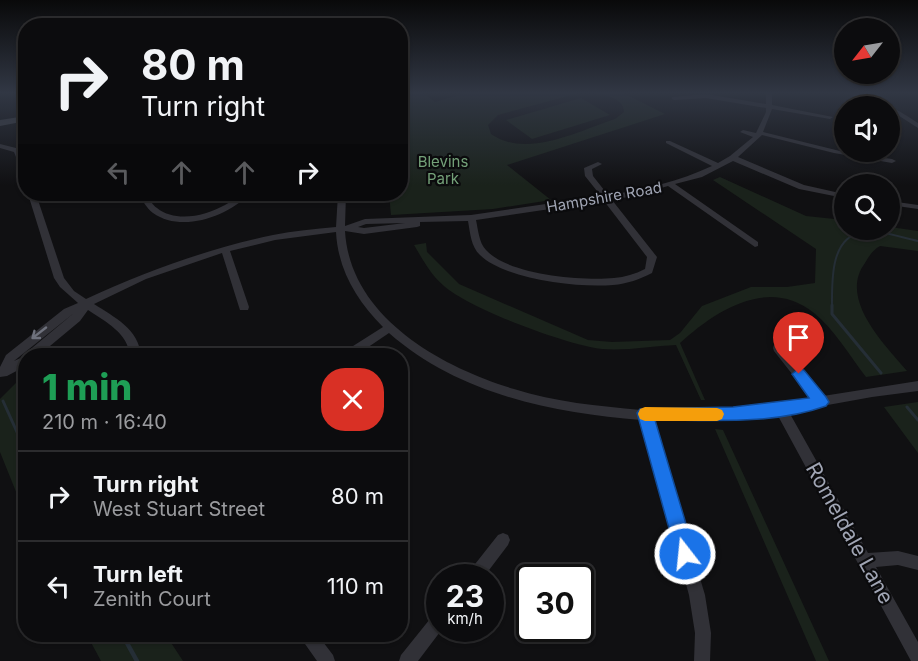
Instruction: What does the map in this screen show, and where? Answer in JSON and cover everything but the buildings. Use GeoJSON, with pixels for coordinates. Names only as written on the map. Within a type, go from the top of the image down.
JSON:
{"type":"FeatureCollection","features":[{"type":"Feature","properties":{"kind":"street","name":"Hampshire Road"},"geometry":{"type":"LineString","coordinates":[[21,348],[68,312],[143,277],[225,249],[275,237],[344,228],[364,231],[404,227],[426,221],[471,218],[608,198],[671,185],[734,158],[759,135],[765,124]]}},
{"type":"Feature","properties":{"kind":"street"},"geometry":{"type":"LineString","coordinates":[[743,132],[834,151]]}},
{"type":"Feature","properties":{"kind":"street"},"geometry":{"type":"LineString","coordinates":[[668,142],[719,166]]}},
{"type":"Feature","properties":{"kind":"street"},"geometry":{"type":"LineString","coordinates":[[0,146],[16,151],[18,155]]}},
{"type":"Feature","properties":{"kind":"street"},"geometry":{"type":"LineString","coordinates":[[734,158],[802,187],[834,194]]}},
{"type":"Feature","properties":{"kind":"street"},"geometry":{"type":"LineString","coordinates":[[471,218],[481,251],[497,261],[562,282],[636,278],[649,271],[652,257],[587,172],[588,168],[598,164]]}},
{"type":"Feature","properties":{"kind":"street"},"geometry":{"type":"LineString","coordinates":[[671,185],[755,244]]}},
{"type":"Feature","properties":{"kind":"street"},"geometry":{"type":"LineString","coordinates":[[34,201],[61,282],[87,305],[127,333],[136,344],[136,348]]}},
{"type":"Feature","properties":{"kind":"street"},"geometry":{"type":"LineString","coordinates":[[147,201],[165,220],[211,214],[242,201]]}},
{"type":"Feature","properties":{"kind":"street"},"geometry":{"type":"LineString","coordinates":[[342,201],[343,254],[355,283],[370,307],[390,328],[444,365],[493,387],[549,402],[645,413],[733,414],[781,410],[883,390],[918,386]]}},
{"type":"Feature","properties":{"kind":"street"},"geometry":{"type":"LineString","coordinates":[[900,204],[918,207]]}},
{"type":"Feature","properties":{"kind":"street"},"geometry":{"type":"LineString","coordinates":[[225,249],[244,307]]}},
{"type":"Feature","properties":{"kind":"street","name":"Hampshire Road"},"geometry":{"type":"LineString","coordinates":[[40,348],[76,318],[87,305]]}},
{"type":"Feature","properties":{"kind":"street"},"geometry":{"type":"LineString","coordinates":[[359,348],[390,328]]}},
{"type":"Feature","properties":{"kind":"street"},"geometry":{"type":"LineString","coordinates":[[778,348],[821,402]]}},
{"type":"Feature","properties":{"kind":"street","name":"Hampshire Road"},"geometry":{"type":"LineString","coordinates":[[1,374],[10,358],[18,351]]}},
{"type":"Feature","properties":{"kind":"street","name":"Hampshire Road"},"geometry":{"type":"LineString","coordinates":[[1,374],[18,364]]}},
{"type":"Feature","properties":{"kind":"street","name":"Romeldale Lane"},"geometry":{"type":"LineString","coordinates":[[781,410],[918,658]]}},
{"type":"Feature","properties":{"kind":"street"},"geometry":{"type":"LineString","coordinates":[[645,413],[697,595],[703,633],[702,661]]}},
{"type":"Feature","properties":{"kind":"street"},"geometry":{"type":"LineString","coordinates":[[484,564],[503,540]]}},
{"type":"Feature","properties":{"kind":"street"},"geometry":{"type":"LineString","coordinates":[[865,561],[898,558],[918,563]]}},
{"type":"Feature","properties":{"kind":"street"},"geometry":{"type":"LineString","coordinates":[[406,661],[426,637]]}},
{"type":"Feature","properties":{"kind":"street"},"geometry":{"type":"LineString","coordinates":[[312,642],[327,661]]}},
{"type":"Feature","properties":{"kind":"green space","name":"Blevins Park"},"geometry":{"type":"Polygon","coordinates":[[[408,124],[489,124],[491,134],[505,141],[520,144],[553,140],[602,124],[634,124],[507,165],[551,200],[493,209],[391,215],[390,201],[408,201],[408,124]]]}},
{"type":"Feature","properties":{"kind":"green space"},"geometry":{"type":"Polygon","coordinates":[[[511,124],[581,124],[532,139],[511,124]]]}},
{"type":"Feature","properties":{"kind":"green space"},"geometry":{"type":"Polygon","coordinates":[[[720,177],[806,216],[834,219],[834,240],[900,240],[900,228],[918,231],[918,251],[880,246],[865,263],[858,277],[857,291],[868,321],[907,371],[866,377],[835,335],[814,313],[796,302],[779,298],[761,298],[743,302],[726,310],[680,343],[705,400],[701,400],[676,345],[602,349],[566,341],[520,325],[475,305],[444,286],[431,272],[414,245],[426,243],[427,252],[459,284],[588,340],[612,342],[670,340],[680,333],[702,306],[751,287],[787,287],[815,283],[816,249],[713,180],[720,177]]]}},
{"type":"Feature","properties":{"kind":"green space"},"geometry":{"type":"Polygon","coordinates":[[[18,381],[18,497],[0,452],[0,399],[18,381]]]}},
{"type":"Feature","properties":{"kind":"green space"},"geometry":{"type":"Polygon","coordinates":[[[918,402],[918,453],[884,407],[918,402]]]}},
{"type":"Feature","properties":{"kind":"green space"},"geometry":{"type":"Polygon","coordinates":[[[715,429],[723,430],[829,661],[816,661],[715,429]]]}},
{"type":"Feature","properties":{"kind":"green space"},"geometry":{"type":"Polygon","coordinates":[[[91,642],[171,642],[183,661],[101,661],[91,642]]]}},
{"type":"Feature","properties":{"kind":"waterway"},"geometry":{"type":"LineString","coordinates":[[881,373],[832,314],[835,262],[844,242],[863,232],[891,234],[918,241]]}},
{"type":"Feature","properties":{"kind":"waterway"},"geometry":{"type":"LineString","coordinates":[[3,401],[18,434]]}},
{"type":"Feature","properties":{"kind":"waterway"},"geometry":{"type":"LineString","coordinates":[[907,407],[918,420]]}},
{"type":"Feature","properties":{"kind":"waterway"},"geometry":{"type":"LineString","coordinates":[[126,642],[137,661]]}},
{"type":"Feature","properties":{"kind":"slow traffic"},"geometry":{"type":"LineString","coordinates":[[645,414],[717,414]]}},
{"type":"Feature","properties":{"kind":"route"},"geometry":{"type":"LineString","coordinates":[[685,554],[645,413],[733,414],[781,410],[821,402],[799,374]]}}]}
